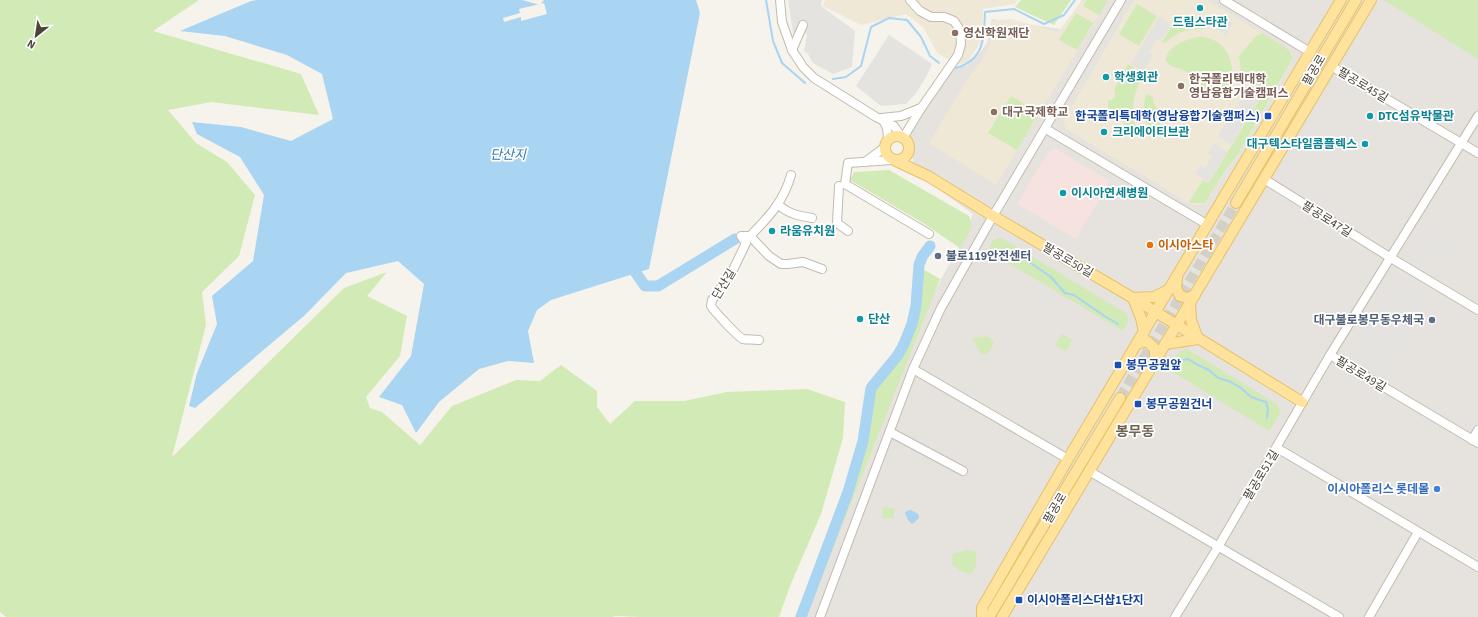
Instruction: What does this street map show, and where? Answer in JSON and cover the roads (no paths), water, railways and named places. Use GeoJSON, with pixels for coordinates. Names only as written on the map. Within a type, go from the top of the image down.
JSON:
{"type":"FeatureCollection","features":[{"type":"Feature","properties":{"kind":"main road"},"geometry":{"type":"LineString","coordinates":[[982,617],[982,608],[1068,459],[1341,0]]}},
{"type":"Feature","properties":{"kind":"main road","name":"팔공로"},"geometry":{"type":"LineString","coordinates":[[1236,202],[1356,0]]}},
{"type":"Feature","properties":{"kind":"main road"},"geometry":{"type":"LineString","coordinates":[[1002,616],[1371,0]]}},
{"type":"Feature","properties":{"kind":"main road"},"geometry":{"type":"LineString","coordinates":[[893,137],[902,137],[906,141],[920,168],[928,176],[894,160],[886,154],[886,144],[893,137]]}},
{"type":"Feature","properties":{"kind":"main road"},"geometry":{"type":"LineString","coordinates":[[894,160],[904,158],[909,148]]}},
{"type":"Feature","properties":{"kind":"main road","name":"팔공로50길"},"geometry":{"type":"LineString","coordinates":[[928,176],[1177,325]]}},
{"type":"Feature","properties":{"kind":"main road"},"geometry":{"type":"LineString","coordinates":[[1178,274],[1176,288],[1180,296],[1192,299]]}},
{"type":"Feature","properties":{"kind":"main road"},"geometry":{"type":"LineString","coordinates":[[1144,332],[1141,318],[1133,298],[1154,297],[1168,290]]}},
{"type":"Feature","properties":{"kind":"main road"},"geometry":{"type":"LineString","coordinates":[[1192,299],[1191,320],[1198,339]]}},
{"type":"Feature","properties":{"kind":"main road"},"geometry":{"type":"LineString","coordinates":[[1177,325],[1302,402]]}},
{"type":"Feature","properties":{"kind":"main road"},"geometry":{"type":"LineString","coordinates":[[1165,344],[1198,339]]}},
{"type":"Feature","properties":{"kind":"main road"},"geometry":{"type":"LineString","coordinates":[[1137,344],[1147,341],[1156,349],[1155,362]]}},
{"type":"Feature","properties":{"kind":"main road","name":"팔공로"},"geometry":{"type":"LineString","coordinates":[[989,617],[1120,398]]}},
{"type":"Feature","properties":{"kind":"street"},"geometry":{"type":"LineString","coordinates":[[780,0],[782,22],[792,50],[804,67],[814,78],[894,126],[902,137],[958,55],[961,44],[960,30],[954,21],[944,17],[931,17],[920,11],[910,0]]}},
{"type":"Feature","properties":{"kind":"street"},"geometry":{"type":"LineString","coordinates":[[820,617],[913,369],[941,308],[993,216],[1046,129],[1121,0]]}},
{"type":"Feature","properties":{"kind":"street"},"geometry":{"type":"LineString","coordinates":[[1224,0],[1310,52]]}},
{"type":"Feature","properties":{"kind":"street"},"geometry":{"type":"LineString","coordinates":[[792,50],[803,25]]}},
{"type":"Feature","properties":{"kind":"street","name":"팔공로45길"},"geometry":{"type":"LineString","coordinates":[[1331,66],[1478,153]]}},
{"type":"Feature","properties":{"kind":"street"},"geometry":{"type":"LineString","coordinates":[[881,119],[901,116],[922,107]]}},
{"type":"Feature","properties":{"kind":"street"},"geometry":{"type":"LineString","coordinates":[[1330,355],[1478,116]]}},
{"type":"Feature","properties":{"kind":"street"},"geometry":{"type":"LineString","coordinates":[[865,163],[886,144],[887,128],[881,119]]}},
{"type":"Feature","properties":{"kind":"street"},"geometry":{"type":"LineString","coordinates":[[1046,129],[1208,225]]}},
{"type":"Feature","properties":{"kind":"street"},"geometry":{"type":"LineString","coordinates":[[894,160],[848,163],[845,184],[929,234]]}},
{"type":"Feature","properties":{"kind":"street","name":"단산길"},"geometry":{"type":"LineString","coordinates":[[759,340],[738,336],[716,314],[711,306],[712,300],[731,274],[746,243],[741,236],[750,236],[779,205],[791,175]]}},
{"type":"Feature","properties":{"kind":"street","name":"팔공로47길"},"geometry":{"type":"LineString","coordinates":[[1264,180],[1478,310]]}},
{"type":"Feature","properties":{"kind":"street"},"geometry":{"type":"LineString","coordinates":[[839,186],[837,223],[848,231]]}},
{"type":"Feature","properties":{"kind":"street"},"geometry":{"type":"LineString","coordinates":[[779,205],[784,210],[795,215],[812,218]]}},
{"type":"Feature","properties":{"kind":"street"},"geometry":{"type":"LineString","coordinates":[[750,236],[769,256],[781,264],[803,262],[822,269]]}},
{"type":"Feature","properties":{"kind":"street","name":"팔공로49길"},"geometry":{"type":"LineString","coordinates":[[1302,402],[1330,355],[1475,442],[1478,430]]}},
{"type":"Feature","properties":{"kind":"street"},"geometry":{"type":"LineString","coordinates":[[913,369],[1068,459]]}},
{"type":"Feature","properties":{"kind":"street","name":"팔공로51길"},"geometry":{"type":"LineString","coordinates":[[1175,617],[1277,448],[1302,402]]}},
{"type":"Feature","properties":{"kind":"street"},"geometry":{"type":"LineString","coordinates":[[890,432],[963,471]]}},
{"type":"Feature","properties":{"kind":"street"},"geometry":{"type":"LineString","coordinates":[[1277,448],[1478,567]]}},
{"type":"Feature","properties":{"kind":"street"},"geometry":{"type":"LineString","coordinates":[[1089,471],[1339,617]]}},
{"type":"Feature","properties":{"kind":"street"},"geometry":{"type":"LineString","coordinates":[[1369,617],[1418,532]]}},
{"type":"Feature","properties":{"kind":"water","name":"단산지"},"geometry":{"type":"Polygon","coordinates":[[[522,0],[540,5],[544,0],[696,0],[700,13],[649,269],[551,300],[537,310],[528,331],[534,363],[508,361],[479,369],[439,402],[416,433],[402,405],[379,397],[411,356],[424,284],[398,261],[346,273],[305,315],[195,408],[189,406],[197,373],[217,324],[212,296],[253,261],[264,195],[240,157],[197,134],[192,122],[241,127],[291,141],[333,119],[322,74],[287,55],[225,36],[180,31],[251,1],[522,0]]]}},
{"type":"Feature","properties":{"kind":"water"},"geometry":{"type":"Polygon","coordinates":[[[911,510],[918,514],[919,518],[912,524],[908,520],[905,513],[911,510]]]}},
{"type":"Feature","properties":{"kind":"waterway"},"geometry":{"type":"LineString","coordinates":[[766,0],[773,41],[782,63],[805,83]]}},
{"type":"Feature","properties":{"kind":"waterway"},"geometry":{"type":"LineString","coordinates":[[956,68],[966,64],[978,53],[983,39],[985,12],[1014,9],[1044,24],[1064,15],[1075,0]]}},
{"type":"Feature","properties":{"kind":"waterway"},"geometry":{"type":"LineString","coordinates":[[833,79],[846,77],[861,66],[871,27],[889,18],[907,20],[921,37],[930,56],[939,63]]}},
{"type":"Feature","properties":{"kind":"waterway"},"geometry":{"type":"LineString","coordinates":[[636,273],[645,286],[658,286],[735,239]]}},
{"type":"Feature","properties":{"kind":"waterway"},"geometry":{"type":"LineString","coordinates":[[801,617],[848,492],[863,441],[871,388],[898,355],[904,344],[912,324],[916,306],[919,265],[922,257],[930,246]]}},
{"type":"Feature","properties":{"kind":"waterway"},"geometry":{"type":"LineString","coordinates":[[1018,258],[1025,259],[1051,277],[1065,293],[1074,295],[1118,324]]}},
{"type":"Feature","properties":{"kind":"waterway"},"geometry":{"type":"LineString","coordinates":[[1183,360],[1188,359],[1209,370],[1218,378],[1229,381],[1241,388],[1251,397],[1266,402],[1268,409],[1267,418]]}},
{"type":"Feature","properties":{"kind":"tunnel"},"geometry":{"type":"LineString","coordinates":[[1120,398],[1236,203]]}},
{"type":"Feature","properties":{"kind":"place","name":"드림스타관"},"geometry":{"type":"Point","coordinates":[1200,8]}},
{"type":"Feature","properties":{"kind":"place","name":"영신학원재단"},"geometry":{"type":"Point","coordinates":[955,33]}},
{"type":"Feature","properties":{"kind":"place","name":"학생회관"},"geometry":{"type":"Point","coordinates":[1106,77]}},
{"type":"Feature","properties":{"kind":"place","name":"한국폴리텍대학 영남융합기술캠퍼스"},"geometry":{"type":"Point","coordinates":[1181,86]}},
{"type":"Feature","properties":{"kind":"place","name":"대구국제학교"},"geometry":{"type":"Point","coordinates":[994,112]}},
{"type":"Feature","properties":{"kind":"place","name":"한국폴리특데학(영남융합기술캠퍼스)"},"geometry":{"type":"Point","coordinates":[1268,116]}},
{"type":"Feature","properties":{"kind":"place","name":"DTC섬유박물관"},"geometry":{"type":"Point","coordinates":[1370,116]}},
{"type":"Feature","properties":{"kind":"place","name":"크리에이티브관"},"geometry":{"type":"Point","coordinates":[1104,132]}},
{"type":"Feature","properties":{"kind":"place","name":"대구텍스타일콤플렉스"},"geometry":{"type":"Point","coordinates":[1365,144]}},
{"type":"Feature","properties":{"kind":"place","name":"이시아연세병원"},"geometry":{"type":"Point","coordinates":[1063,193]}},
{"type":"Feature","properties":{"kind":"place","name":"라움유치원"},"geometry":{"type":"Point","coordinates":[772,231]}},
{"type":"Feature","properties":{"kind":"place","name":"이시아스타"},"geometry":{"type":"Point","coordinates":[1150,245]}},
{"type":"Feature","properties":{"kind":"place","name":"불로119안전센터"},"geometry":{"type":"Point","coordinates":[938,256]}},
{"type":"Feature","properties":{"kind":"place","name":"단산"},"geometry":{"type":"Point","coordinates":[860,319]}},
{"type":"Feature","properties":{"kind":"place","name":"대구불로봉무동우체국"},"geometry":{"type":"Point","coordinates":[1432,320]}},
{"type":"Feature","properties":{"kind":"place","name":"봉무공원앞"},"geometry":{"type":"Point","coordinates":[1118,365]}},
{"type":"Feature","properties":{"kind":"place","name":"봉무공원건너"},"geometry":{"type":"Point","coordinates":[1138,404]}},
{"type":"Feature","properties":{"kind":"place","name":"이시아폴리스 롯데몰"},"geometry":{"type":"Point","coordinates":[1437,489]}},
{"type":"Feature","properties":{"kind":"place","name":"이시아폴리스더샵1단지"},"geometry":{"type":"Point","coordinates":[1019,600]}},
{"type":"Feature","properties":{"kind":"district","name":"봉무동"},"geometry":{"type":"Point","coordinates":[1135,431]}}]}
